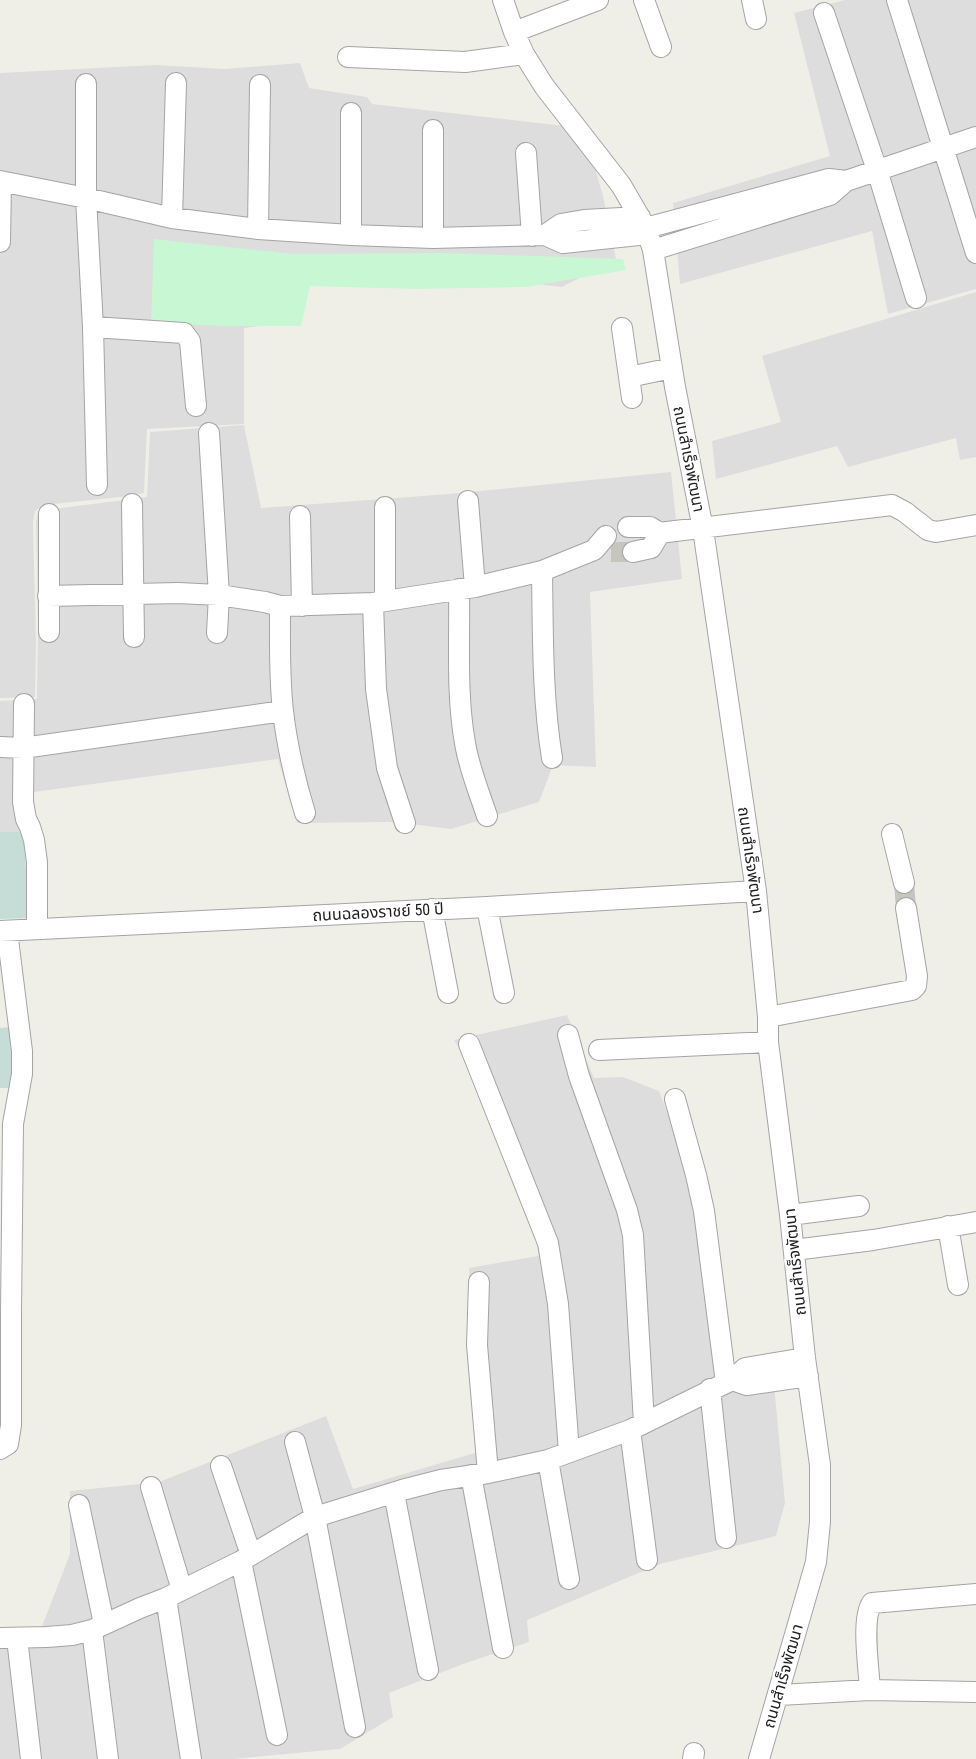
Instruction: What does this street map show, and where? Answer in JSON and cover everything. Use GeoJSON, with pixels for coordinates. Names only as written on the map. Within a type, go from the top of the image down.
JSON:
{"type":"FeatureCollection","features":[{"type":"Feature","properties":{"kind":"street","name":"ถนนสำเร็จพัฒนา"},"geometry":{"type":"LineString","coordinates":[[503,0],[524,54],[544,86],[621,185],[647,232],[651,373],[697,529],[756,891],[768,1016],[768,1042],[820,1465],[820,1522],[816,1562],[759,1759]]}},
{"type":"Feature","properties":{"kind":"street"},"geometry":{"type":"LineString","coordinates":[[514,32],[598,0]]}},
{"type":"Feature","properties":{"kind":"street"},"geometry":{"type":"LineString","coordinates":[[644,0],[661,47]]}},
{"type":"Feature","properties":{"kind":"street"},"geometry":{"type":"LineString","coordinates":[[897,0],[976,253]]}},
{"type":"Feature","properties":{"kind":"street"},"geometry":{"type":"LineString","coordinates":[[824,13],[877,170],[916,298]]}},
{"type":"Feature","properties":{"kind":"street"},"geometry":{"type":"LineString","coordinates":[[348,57],[465,62],[524,54]]}},
{"type":"Feature","properties":{"kind":"street"},"geometry":{"type":"LineString","coordinates":[[172,218],[176,82]]}},
{"type":"Feature","properties":{"kind":"street"},"geometry":{"type":"LineString","coordinates":[[86,84],[86,198],[93,327],[97,486]]}},
{"type":"Feature","properties":{"kind":"street"},"geometry":{"type":"LineString","coordinates":[[258,229],[260,85]]}},
{"type":"Feature","properties":{"kind":"street"},"geometry":{"type":"LineString","coordinates":[[351,113],[351,235]]}},
{"type":"Feature","properties":{"kind":"street"},"geometry":{"type":"LineString","coordinates":[[432,130],[433,238]]}},
{"type":"Feature","properties":{"kind":"street"},"geometry":{"type":"LineString","coordinates":[[0,242],[0,181],[172,218],[258,229],[433,238],[538,236],[561,224],[584,220],[647,232],[769,205],[829,179],[846,181],[976,137]]}},
{"type":"Feature","properties":{"kind":"street"},"geometry":{"type":"LineString","coordinates":[[526,153],[538,236]]}},
{"type":"Feature","properties":{"kind":"street"},"geometry":{"type":"LineString","coordinates":[[93,327],[184,333],[190,340],[196,406]]}},
{"type":"Feature","properties":{"kind":"street"},"geometry":{"type":"LineString","coordinates":[[622,328],[651,373],[632,398]]}},
{"type":"Feature","properties":{"kind":"street"},"geometry":{"type":"LineString","coordinates":[[209,433],[219,595],[217,633]]}},
{"type":"Feature","properties":{"kind":"street"},"geometry":{"type":"LineString","coordinates":[[468,501],[467,588],[461,701],[465,742],[471,769],[487,816]]}},
{"type":"Feature","properties":{"kind":"street"},"geometry":{"type":"LineString","coordinates":[[132,504],[134,637]]}},
{"type":"Feature","properties":{"kind":"street"},"geometry":{"type":"LineString","coordinates":[[628,527],[650,527],[663,533],[892,505],[905,512],[928,530],[936,532],[976,525]]}},
{"type":"Feature","properties":{"kind":"street"},"geometry":{"type":"LineString","coordinates":[[385,507],[376,689],[387,768],[405,823]]}},
{"type":"Feature","properties":{"kind":"street"},"geometry":{"type":"LineString","coordinates":[[48,632],[49,514]]}},
{"type":"Feature","properties":{"kind":"street"},"geometry":{"type":"LineString","coordinates":[[300,516],[302,606]]}},
{"type":"Feature","properties":{"kind":"street"},"geometry":{"type":"LineString","coordinates":[[633,552],[651,548],[663,533]]}},
{"type":"Feature","properties":{"kind":"street"},"geometry":{"type":"LineString","coordinates":[[48,596],[178,593],[219,595],[280,606],[379,602],[467,588],[542,571],[604,546]]}},
{"type":"Feature","properties":{"kind":"street"},"geometry":{"type":"LineString","coordinates":[[542,571],[545,697],[552,758]]}},
{"type":"Feature","properties":{"kind":"street"},"geometry":{"type":"LineString","coordinates":[[280,606],[280,668],[283,711],[295,782],[305,814]]}},
{"type":"Feature","properties":{"kind":"street"},"geometry":{"type":"LineString","coordinates":[[24,704],[23,802],[26,819],[34,840],[37,862],[36,929]]}},
{"type":"Feature","properties":{"kind":"street"},"geometry":{"type":"LineString","coordinates":[[0,747],[23,748],[283,711]]}},
{"type":"Feature","properties":{"kind":"street"},"geometry":{"type":"LineString","coordinates":[[892,834],[904,884]]}},
{"type":"Feature","properties":{"kind":"street","name":"ถนนฉลองราชย์ 50 ปี"},"geometry":{"type":"LineString","coordinates":[[3,931],[487,907],[756,891]]}},
{"type":"Feature","properties":{"kind":"street"},"geometry":{"type":"LineString","coordinates":[[487,907],[504,993]]}},
{"type":"Feature","properties":{"kind":"street"},"geometry":{"type":"LineString","coordinates":[[768,1016],[912,990],[916,986],[917,976],[906,908]]}},
{"type":"Feature","properties":{"kind":"street"},"geometry":{"type":"LineString","coordinates":[[432,909],[448,993]]}},
{"type":"Feature","properties":{"kind":"street"},"geometry":{"type":"LineString","coordinates":[[0,1449],[8,1444],[12,1425],[5,1317],[6,1199],[14,1124],[22,1074],[22,1051],[3,931]]}},
{"type":"Feature","properties":{"kind":"street"},"geometry":{"type":"LineString","coordinates":[[568,1035],[579,1076],[627,1210],[633,1235],[637,1427],[647,1560]]}},
{"type":"Feature","properties":{"kind":"street"},"geometry":{"type":"LineString","coordinates":[[599,1050],[768,1042]]}},
{"type":"Feature","properties":{"kind":"street"},"geometry":{"type":"LineString","coordinates":[[469,1044],[548,1244],[558,1304],[569,1452]]}},
{"type":"Feature","properties":{"kind":"street"},"geometry":{"type":"LineString","coordinates":[[675,1100],[704,1211],[723,1384],[726,1538]]}},
{"type":"Feature","properties":{"kind":"street"},"geometry":{"type":"LineString","coordinates":[[790,1215],[859,1206]]}},
{"type":"Feature","properties":{"kind":"street"},"geometry":{"type":"LineString","coordinates":[[794,1250],[872,1240],[976,1222]]}},
{"type":"Feature","properties":{"kind":"street"},"geometry":{"type":"LineString","coordinates":[[948,1226],[958,1285]]}},
{"type":"Feature","properties":{"kind":"street"},"geometry":{"type":"LineString","coordinates":[[479,1282],[477,1345],[479,1474],[503,1648]]}},
{"type":"Feature","properties":{"kind":"street"},"geometry":{"type":"LineString","coordinates":[[31,1759],[8,1638],[72,1635],[98,1627],[174,1594],[246,1558],[315,1517],[441,1480],[548,1460],[637,1427],[723,1384],[744,1368],[807,1367]]}},
{"type":"Feature","properties":{"kind":"street"},"geometry":{"type":"LineString","coordinates":[[295,1442],[315,1517],[355,1727]]}},
{"type":"Feature","properties":{"kind":"street"},"geometry":{"type":"LineString","coordinates":[[548,1460],[570,1579]]}},
{"type":"Feature","properties":{"kind":"street"},"geometry":{"type":"LineString","coordinates":[[221,1466],[246,1558],[276,1735]]}},
{"type":"Feature","properties":{"kind":"street"},"geometry":{"type":"LineString","coordinates":[[151,1487],[174,1594],[191,1759]]}},
{"type":"Feature","properties":{"kind":"street"},"geometry":{"type":"LineString","coordinates":[[394,1493],[428,1670]]}},
{"type":"Feature","properties":{"kind":"street"},"geometry":{"type":"LineString","coordinates":[[80,1505],[98,1627],[108,1759]]}},
{"type":"Feature","properties":{"kind":"street"},"geometry":{"type":"LineString","coordinates":[[870,1690],[867,1642],[868,1611],[872,1603],[976,1594]]}},
{"type":"Feature","properties":{"kind":"street"},"geometry":{"type":"LineString","coordinates":[[779,1695],[870,1690],[976,1692]]}},
{"type":"Feature","properties":{"kind":"shaded area"},"geometry":{"type":"Polygon","coordinates":[[[845,0],[976,0],[976,289],[888,314],[872,231],[680,284],[673,203],[830,156],[794,13],[845,0]]]}},
{"type":"Feature","properties":{"kind":"shaded area"},"geometry":{"type":"Polygon","coordinates":[[[300,63],[309,88],[367,97],[372,104],[564,126],[592,158],[603,196],[616,259],[562,287],[501,280],[305,275],[296,321],[244,328],[244,424],[147,429],[144,493],[44,505],[35,511],[33,523],[36,643],[35,697],[0,698],[0,73],[155,65],[225,69],[300,63]]]}},
{"type":"Feature","properties":{"kind":"shaded area"},"geometry":{"type":"Polygon","coordinates":[[[976,292],[976,457],[960,460],[956,438],[848,467],[837,446],[716,479],[712,441],[781,422],[762,356],[976,292]]]}},
{"type":"Feature","properties":{"kind":"shaded area"},"geometry":{"type":"Polygon","coordinates":[[[244,425],[261,508],[449,494],[671,472],[682,579],[590,592],[596,767],[553,765],[539,802],[451,829],[393,822],[297,823],[278,759],[34,792],[25,832],[0,832],[0,701],[37,699],[36,521],[38,511],[147,497],[150,432],[244,425]]]}},
{"type":"Feature","properties":{"kind":"shaded area"},"geometry":{"type":"Polygon","coordinates":[[[0,832],[23,832],[30,918],[0,919],[0,832]]]}},
{"type":"Feature","properties":{"kind":"shaded area"},"geometry":{"type":"Polygon","coordinates":[[[567,1015],[594,1078],[623,1077],[659,1091],[697,1190],[718,1372],[772,1362],[785,1503],[776,1536],[660,1564],[527,1620],[529,1642],[463,1664],[389,1693],[393,1717],[340,1749],[232,1759],[0,1759],[0,1629],[41,1629],[70,1554],[70,1491],[159,1482],[326,1416],[353,1489],[478,1452],[469,1268],[543,1255],[470,1065],[454,1040],[567,1015]]]}},
{"type":"Feature","properties":{"kind":"shaded area"},"geometry":{"type":"Polygon","coordinates":[[[12,1027],[16,1060],[9,1088],[0,1088],[0,1028],[12,1027]]]}},
{"type":"Feature","properties":{"kind":"green space"},"geometry":{"type":"Polygon","coordinates":[[[154,239],[294,254],[445,253],[623,259],[626,270],[526,287],[417,289],[310,286],[301,326],[151,323],[154,239]]]}},
{"type":"Feature","properties":{"kind":"tunnel"},"geometry":{"type":"LineString","coordinates":[[611,552],[633,552]]}},
{"type":"Feature","properties":{"kind":"tunnel"},"geometry":{"type":"LineString","coordinates":[[904,883],[906,908]]}}]}
